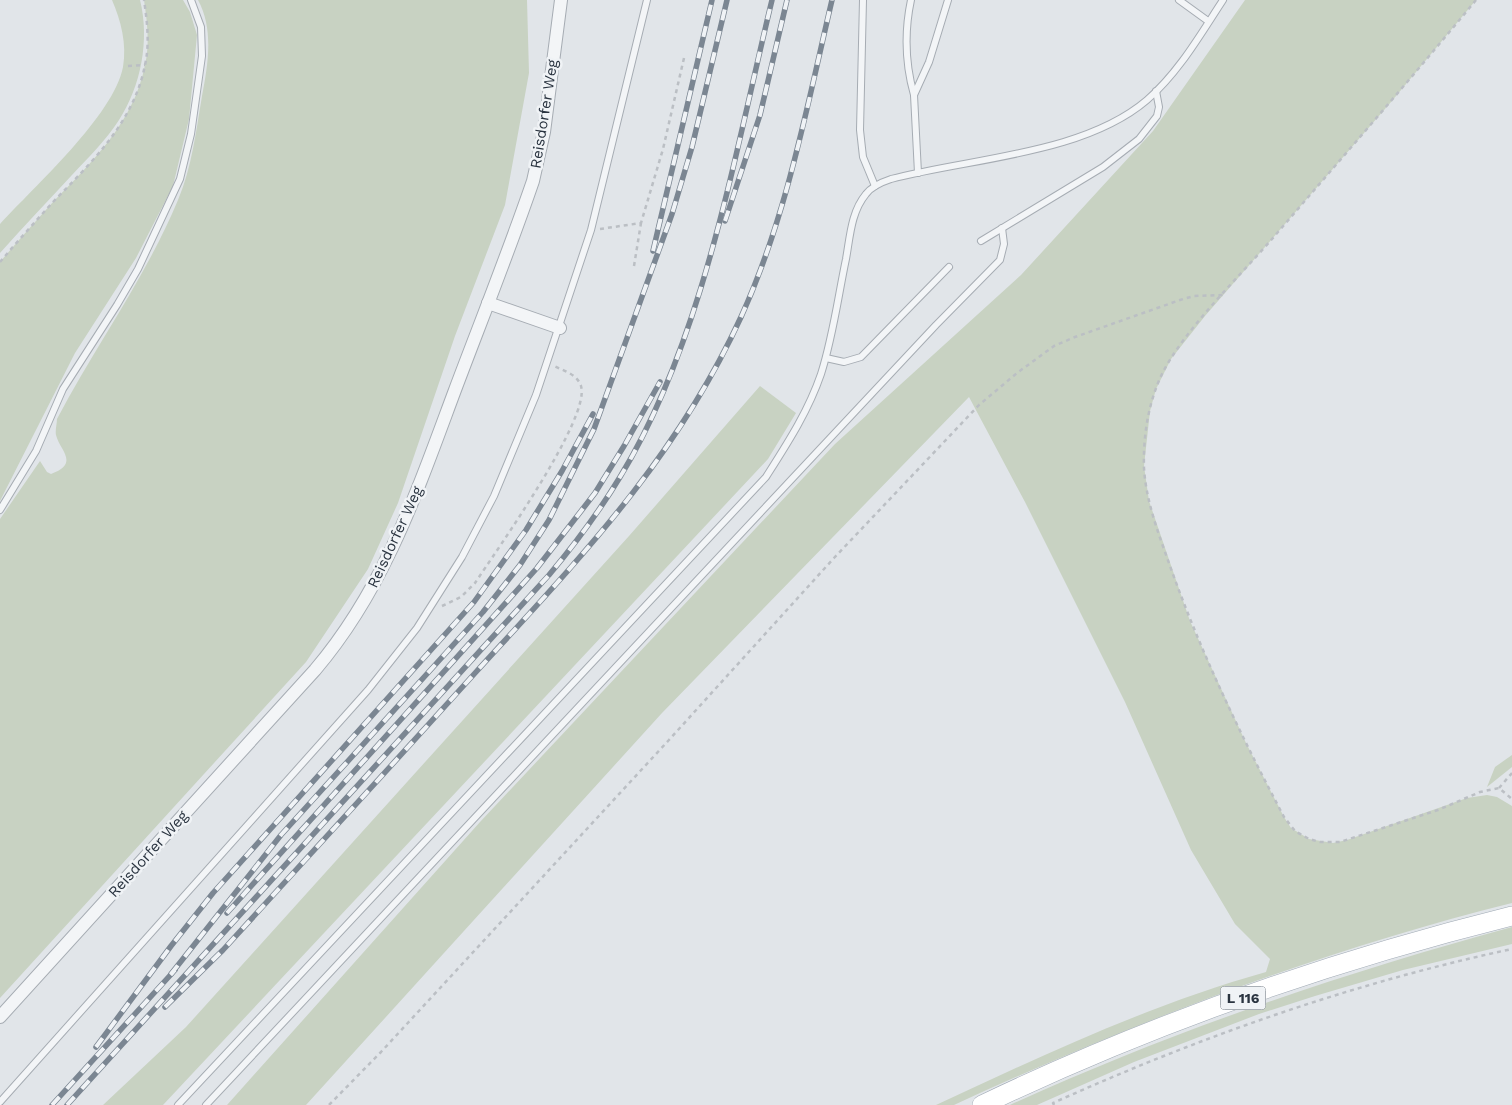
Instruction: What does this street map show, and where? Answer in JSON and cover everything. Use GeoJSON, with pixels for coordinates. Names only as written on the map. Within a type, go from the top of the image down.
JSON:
{"type":"FeatureCollection","features":[{"type":"Feature","properties":{"kind":"main road","name":"L 116"},"geometry":{"type":"LineString","coordinates":[[982,1105],[1104,1051],[1261,991],[1372,955],[1512,916]]}},
{"type":"Feature","properties":{"kind":"street","name":"Reisdorfer Weg"},"geometry":{"type":"LineString","coordinates":[[0,1017],[315,670],[349,626],[380,575],[399,535],[488,303],[536,169],[544,132],[561,0]]}},
{"type":"Feature","properties":{"kind":"street"},"geometry":{"type":"LineString","coordinates":[[488,303],[560,328]]}},
{"type":"Feature","properties":{"kind":"lane"},"geometry":{"type":"LineString","coordinates":[[0,510],[36,451],[63,388],[124,293],[157,231],[180,179],[191,134],[202,56],[201,27],[191,0]]}},
{"type":"Feature","properties":{"kind":"lane"},"geometry":{"type":"LineString","coordinates":[[0,1102],[368,690],[429,612],[462,557],[486,512],[509,461],[560,328],[592,230],[647,0]]}},
{"type":"Feature","properties":{"kind":"lane"},"geometry":{"type":"LineString","coordinates":[[863,0],[861,137],[866,167],[875,186]]}},
{"type":"Feature","properties":{"kind":"lane"},"geometry":{"type":"LineString","coordinates":[[911,0],[906,46],[908,68],[914,95],[918,173]]}},
{"type":"Feature","properties":{"kind":"lane"},"geometry":{"type":"LineString","coordinates":[[914,95],[932,54],[948,0]]}},
{"type":"Feature","properties":{"kind":"lane"},"geometry":{"type":"LineString","coordinates":[[1180,0],[1208,21]]}},
{"type":"Feature","properties":{"kind":"lane"},"geometry":{"type":"LineString","coordinates":[[178,1105],[766,477],[806,412],[826,358],[852,223],[861,201],[875,186],[918,173],[1057,144],[1094,132],[1122,119],[1156,91],[1176,69],[1223,0]]}},
{"type":"Feature","properties":{"kind":"lane"},"geometry":{"type":"LineString","coordinates":[[981,242],[1103,167],[1138,139],[1157,116],[1159,107],[1156,91]]}},
{"type":"Feature","properties":{"kind":"lane"},"geometry":{"type":"LineString","coordinates":[[206,1105],[929,332],[997,264],[1004,249],[1002,228]]}},
{"type":"Feature","properties":{"kind":"lane"},"geometry":{"type":"LineString","coordinates":[[826,358],[844,362],[861,357],[949,267]]}},
{"type":"Feature","properties":{"kind":"path"},"geometry":{"type":"LineString","coordinates":[[0,262],[114,135],[133,102],[145,65],[148,28],[144,0]]}},
{"type":"Feature","properties":{"kind":"path"},"geometry":{"type":"LineString","coordinates":[[1476,0],[1171,359],[1156,389],[1146,434],[1146,484],[1156,525],[1190,620],[1246,743],[1284,817],[1295,831],[1309,839],[1320,842],[1340,842],[1438,810],[1480,792],[1500,788],[1512,773]]}},
{"type":"Feature","properties":{"kind":"path"},"geometry":{"type":"LineString","coordinates":[[634,266],[641,223],[663,149],[684,58]]}},
{"type":"Feature","properties":{"kind":"path"},"geometry":{"type":"LineString","coordinates":[[128,66],[145,65]]}},
{"type":"Feature","properties":{"kind":"path"},"geometry":{"type":"LineString","coordinates":[[592,230],[641,223]]}},
{"type":"Feature","properties":{"kind":"path"},"geometry":{"type":"LineString","coordinates":[[329,1105],[381,1052],[834,558],[979,405],[1048,350],[1068,340],[1194,296],[1223,296]]}},
{"type":"Feature","properties":{"kind":"path"},"geometry":{"type":"LineString","coordinates":[[429,612],[461,597],[476,583],[543,479],[569,430],[580,404],[580,385],[573,375],[548,363]]}},
{"type":"Feature","properties":{"kind":"path"},"geometry":{"type":"LineString","coordinates":[[1500,788],[1512,799]]}},
{"type":"Feature","properties":{"kind":"path"},"geometry":{"type":"LineString","coordinates":[[1048,1105],[1193,1043],[1302,1005],[1408,973],[1512,949]]}},
{"type":"Feature","properties":{"kind":"green space"},"geometry":{"type":"Polygon","coordinates":[[[112,0],[140,0],[143,15],[144,47],[142,62],[127,107],[103,142],[0,253],[0,224],[71,150],[105,107],[117,86],[123,67],[124,41],[112,0]]]}},
{"type":"Feature","properties":{"kind":"green space"},"geometry":{"type":"Polygon","coordinates":[[[144,0],[183,0],[190,12],[197,35],[189,119],[173,186],[136,258],[75,353],[0,501],[0,262],[110,140],[131,105],[139,86],[147,57],[148,32],[144,0]]]}},
{"type":"Feature","properties":{"kind":"green space"},"geometry":{"type":"Polygon","coordinates":[[[198,0],[527,0],[529,73],[505,205],[455,336],[398,503],[368,569],[306,662],[0,998],[0,519],[40,461],[47,472],[51,474],[65,466],[66,456],[56,435],[57,419],[136,284],[165,228],[183,187],[193,149],[208,60],[206,23],[198,0]]]}},
{"type":"Feature","properties":{"kind":"green space"},"geometry":{"type":"Polygon","coordinates":[[[1245,0],[1476,0],[1391,102],[1205,316],[1171,359],[1156,389],[1150,411],[1144,466],[1149,501],[1190,621],[1246,743],[1291,828],[1309,839],[1333,843],[1347,840],[1467,798],[1487,795],[1497,797],[1512,806],[1512,903],[1369,943],[1299,966],[1159,1017],[1022,1074],[954,1105],[936,1105],[1057,1049],[1140,1015],[1181,999],[1266,972],[1270,959],[1235,924],[1191,850],[1125,702],[1025,502],[969,397],[662,713],[306,1105],[227,1105],[480,822],[835,444],[1021,275],[1153,131],[1245,0]]]}},
{"type":"Feature","properties":{"kind":"green space"},"geometry":{"type":"Polygon","coordinates":[[[760,386],[796,413],[768,459],[163,1105],[103,1105],[186,1027],[629,536],[760,386]]]}},
{"type":"Feature","properties":{"kind":"green space"},"geometry":{"type":"Polygon","coordinates":[[[1512,755],[1512,767],[1487,787],[1495,767],[1512,755]]]}},
{"type":"Feature","properties":{"kind":"green space"},"geometry":{"type":"Polygon","coordinates":[[[1512,927],[1512,944],[1403,970],[1315,996],[1259,1014],[1134,1062],[1037,1105],[1010,1105],[1133,1053],[1257,1006],[1384,964],[1512,927]]]}},
{"type":"Feature","properties":{"kind":"railway"},"geometry":{"type":"LineString","coordinates":[[653,251],[712,0]]}},
{"type":"Feature","properties":{"kind":"railway"},"geometry":{"type":"LineString","coordinates":[[171,974],[281,835],[483,612],[520,565],[549,520],[594,429],[672,214],[692,147],[727,0]]}},
{"type":"Feature","properties":{"kind":"railway"},"geometry":{"type":"LineString","coordinates":[[67,1105],[549,575],[586,528],[612,490],[649,423],[674,366],[695,307],[729,183],[772,0]]}},
{"type":"Feature","properties":{"kind":"railway"},"geometry":{"type":"LineString","coordinates":[[725,221],[760,115],[787,0]]}},
{"type":"Feature","properties":{"kind":"railway"},"geometry":{"type":"LineString","coordinates":[[165,1007],[223,950],[552,588],[623,505],[656,462],[687,416],[715,368],[741,317],[771,240],[794,160],[832,0]]}},
{"type":"Feature","properties":{"kind":"railway"},"geometry":{"type":"LineString","coordinates":[[227,913],[537,568],[595,493],[660,382]]}},
{"type":"Feature","properties":{"kind":"railway"},"geometry":{"type":"LineString","coordinates":[[96,1047],[213,893],[474,602],[526,530],[562,471],[593,414]]}},
{"type":"Feature","properties":{"kind":"railway"},"geometry":{"type":"LineString","coordinates":[[52,1105],[175,970]]}}]}
